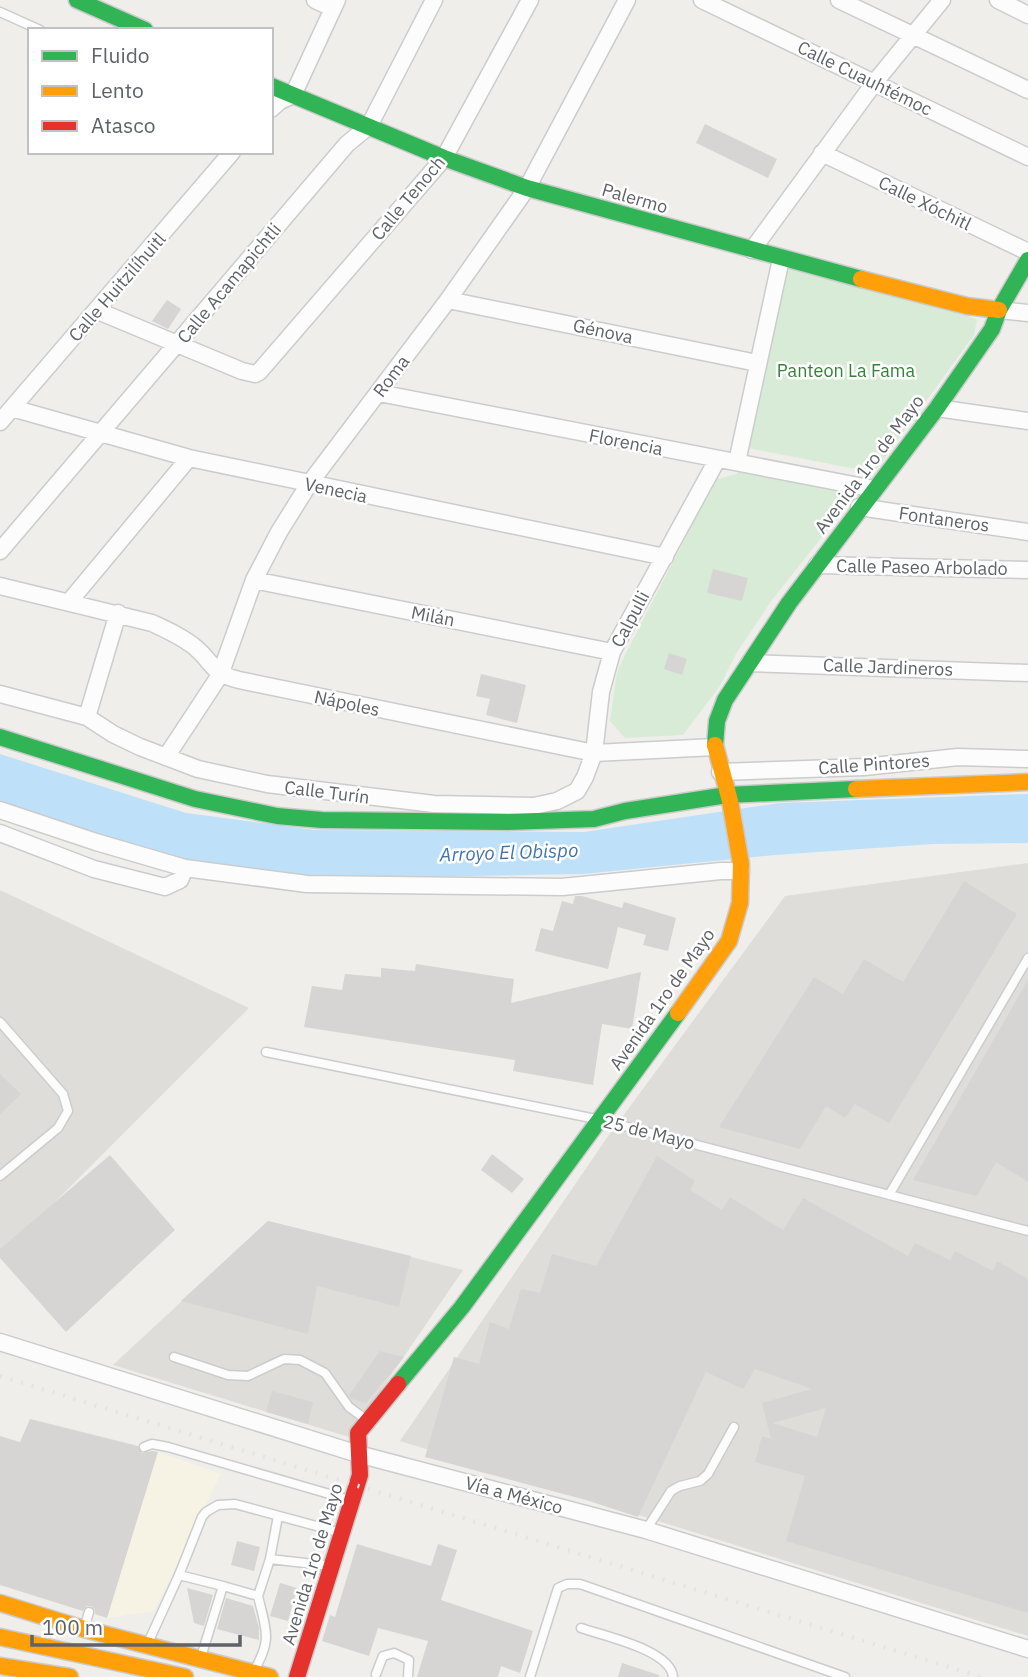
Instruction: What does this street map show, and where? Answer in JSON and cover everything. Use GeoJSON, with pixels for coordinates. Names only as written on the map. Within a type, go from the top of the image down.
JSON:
{"type":"FeatureCollection","features":[{"type":"Feature","properties":{"kind":"street"},"geometry":{"type":"LineString","coordinates":[[77,0],[140,28]]}},
{"type":"Feature","properties":{"kind":"street"},"geometry":{"type":"LineString","coordinates":[[273,107],[293,95],[335,4],[315,0]]}},
{"type":"Feature","properties":{"kind":"street","name":"Calle Acamapichtli"},"geometry":{"type":"LineString","coordinates":[[0,551],[347,144],[369,127],[434,0]]}},
{"type":"Feature","properties":{"kind":"street","name":"Calle Tenoch"},"geometry":{"type":"LineString","coordinates":[[178,345],[242,371],[255,373],[263,369],[444,158],[530,0]]}},
{"type":"Feature","properties":{"kind":"street","name":"Roma"},"geometry":{"type":"LineString","coordinates":[[166,757],[220,675],[254,580],[309,484],[448,300],[527,188],[627,0]]}},
{"type":"Feature","properties":{"kind":"street","name":"Calle Cuauhtémoc"},"geometry":{"type":"LineString","coordinates":[[702,0],[1028,158]]}},
{"type":"Feature","properties":{"kind":"street"},"geometry":{"type":"LineString","coordinates":[[839,0],[1028,90]]}},
{"type":"Feature","properties":{"kind":"street"},"geometry":{"type":"LineString","coordinates":[[752,250],[875,82],[942,0]]}},
{"type":"Feature","properties":{"kind":"street"},"geometry":{"type":"LineString","coordinates":[[998,0],[1028,15]]}},
{"type":"Feature","properties":{"kind":"street","name":"Palermo"},"geometry":{"type":"LineString","coordinates":[[273,87],[444,158],[527,188],[781,259],[967,306],[999,310]]}},
{"type":"Feature","properties":{"kind":"street","name":"Calle Xóchitl"},"geometry":{"type":"LineString","coordinates":[[822,153],[1028,252]]}},
{"type":"Feature","properties":{"kind":"street","name":"Calle Huitzilíhuitl"},"geometry":{"type":"LineString","coordinates":[[0,422],[230,154]]}},
{"type":"Feature","properties":{"kind":"street"},"geometry":{"type":"LineString","coordinates":[[737,462],[781,259]]}},
{"type":"Feature","properties":{"kind":"street","name":"Avenida 1ro de Mayo"},"geometry":{"type":"LineString","coordinates":[[297,1677],[359,1475],[358,1433],[462,1307],[729,941],[740,903],[741,868],[715,747],[717,721],[726,700],[817,565],[937,408],[992,329],[999,310],[1028,260]]}},
{"type":"Feature","properties":{"kind":"street","name":"Génova"},"geometry":{"type":"LineString","coordinates":[[448,300],[757,363]]}},
{"type":"Feature","properties":{"kind":"street"},"geometry":{"type":"LineString","coordinates":[[999,310],[1028,313]]}},
{"type":"Feature","properties":{"kind":"street"},"geometry":{"type":"LineString","coordinates":[[98,311],[178,345]]}},
{"type":"Feature","properties":{"kind":"street","name":"Florencia"},"geometry":{"type":"LineString","coordinates":[[379,393],[874,489]]}},
{"type":"Feature","properties":{"kind":"street","name":"Venecia"},"geometry":{"type":"LineString","coordinates":[[12,408],[190,458],[665,557]]}},
{"type":"Feature","properties":{"kind":"street"},"geometry":{"type":"LineString","coordinates":[[937,408],[1028,421]]}},
{"type":"Feature","properties":{"kind":"street"},"geometry":{"type":"LineString","coordinates":[[69,602],[190,458]]}},
{"type":"Feature","properties":{"kind":"street","name":"Calpulli"},"geometry":{"type":"LineString","coordinates":[[578,791],[594,753],[601,692],[612,652],[717,460]]}},
{"type":"Feature","properties":{"kind":"street","name":"Fontaneros"},"geometry":{"type":"LineString","coordinates":[[859,507],[1028,532]]}},
{"type":"Feature","properties":{"kind":"street","name":"Calle Paseo Arbolado"},"geometry":{"type":"LineString","coordinates":[[817,565],[1028,570]]}},
{"type":"Feature","properties":{"kind":"street","name":"Milán"},"geometry":{"type":"LineString","coordinates":[[254,580],[612,652]]}},
{"type":"Feature","properties":{"kind":"street"},"geometry":{"type":"LineString","coordinates":[[0,586],[152,623],[176,634],[196,648],[220,675]]}},
{"type":"Feature","properties":{"kind":"street"},"geometry":{"type":"LineString","coordinates":[[87,717],[118,613]]}},
{"type":"Feature","properties":{"kind":"street","name":"Calle Jardineros"},"geometry":{"type":"LineString","coordinates":[[749,663],[1028,673]]}},
{"type":"Feature","properties":{"kind":"street","name":"Nápoles"},"geometry":{"type":"LineString","coordinates":[[220,675],[594,753],[715,747]]}},
{"type":"Feature","properties":{"kind":"street","name":"Calle Turín"},"geometry":{"type":"LineString","coordinates":[[0,694],[87,717],[113,734],[198,769],[267,785],[434,804],[534,806],[557,801],[578,791]]}},
{"type":"Feature","properties":{"kind":"street"},"geometry":{"type":"LineString","coordinates":[[0,737],[195,799],[277,816],[311,819],[508,822],[580,820],[728,798],[1028,782]]}},
{"type":"Feature","properties":{"kind":"street","name":"Calle Pintores"},"geometry":{"type":"LineString","coordinates":[[720,772],[864,767],[958,757],[1028,759]]}},
{"type":"Feature","properties":{"kind":"street"},"geometry":{"type":"LineString","coordinates":[[0,810],[185,868],[307,884],[562,887],[741,868]]}},
{"type":"Feature","properties":{"kind":"street"},"geometry":{"type":"LineString","coordinates":[[0,833],[94,869],[165,887],[180,880],[185,868]]}},
{"type":"Feature","properties":{"kind":"street","name":"Vía a México"},"geometry":{"type":"LineString","coordinates":[[0,1342],[358,1454],[646,1530],[1028,1648]]}},
{"type":"Feature","properties":{"kind":"street"},"geometry":{"type":"LineString","coordinates":[[0,1603],[84,1629],[270,1677]]}},
{"type":"Feature","properties":{"kind":"street"},"geometry":{"type":"LineString","coordinates":[[0,1612],[31,1613]]}},
{"type":"Feature","properties":{"kind":"street"},"geometry":{"type":"LineString","coordinates":[[0,1627],[23,1617],[51,1619]]}},
{"type":"Feature","properties":{"kind":"street"},"geometry":{"type":"LineString","coordinates":[[0,1637],[184,1677]]}},
{"type":"Feature","properties":{"kind":"street"},"geometry":{"type":"LineString","coordinates":[[0,1666],[71,1677]]}},
{"type":"Feature","properties":{"kind":"lane"},"geometry":{"type":"LineString","coordinates":[[0,12],[36,28]]}},
{"type":"Feature","properties":{"kind":"lane"},"geometry":{"type":"LineString","coordinates":[[889,1195],[1028,958]]}},
{"type":"Feature","properties":{"kind":"lane"},"geometry":{"type":"LineString","coordinates":[[0,1022],[63,1094],[68,1111],[58,1128],[0,1176]]}},
{"type":"Feature","properties":{"kind":"lane","name":"25 de Mayo"},"geometry":{"type":"LineString","coordinates":[[266,1052],[601,1120],[1028,1231]]}},
{"type":"Feature","properties":{"kind":"lane"},"geometry":{"type":"LineString","coordinates":[[174,1357],[228,1375],[248,1376],[284,1359],[300,1360],[325,1373],[349,1407],[368,1421]]}},
{"type":"Feature","properties":{"kind":"lane"},"geometry":{"type":"LineString","coordinates":[[646,1530],[671,1491],[700,1481],[708,1474],[734,1427]]}},
{"type":"Feature","properties":{"kind":"lane"},"geometry":{"type":"LineString","coordinates":[[144,1447],[152,1444],[168,1447],[352,1500]]}},
{"type":"Feature","properties":{"kind":"lane"},"geometry":{"type":"LineString","coordinates":[[147,1645],[202,1517],[211,1508],[234,1504],[342,1533]]}},
{"type":"Feature","properties":{"kind":"lane"},"geometry":{"type":"LineString","coordinates":[[253,1672],[265,1654],[267,1644],[258,1596],[270,1559],[278,1516]]}},
{"type":"Feature","properties":{"kind":"lane"},"geometry":{"type":"LineString","coordinates":[[270,1559],[331,1566]]}},
{"type":"Feature","properties":{"kind":"lane"},"geometry":{"type":"LineString","coordinates":[[179,1575],[258,1596]]}},
{"type":"Feature","properties":{"kind":"lane"},"geometry":{"type":"LineString","coordinates":[[530,1677],[558,1588],[567,1584],[580,1584],[845,1677]]}},
{"type":"Feature","properties":{"kind":"lane"},"geometry":{"type":"LineString","coordinates":[[201,1658],[223,1586]]}},
{"type":"Feature","properties":{"kind":"lane"},"geometry":{"type":"LineString","coordinates":[[84,1629],[89,1612]]}},
{"type":"Feature","properties":{"kind":"lane"},"geometry":{"type":"LineString","coordinates":[[581,1628],[660,1656],[673,1670],[673,1677]]}},
{"type":"Feature","properties":{"kind":"lane"},"geometry":{"type":"LineString","coordinates":[[376,1674],[383,1656],[394,1653],[409,1660],[408,1677]]}},
{"type":"Feature","properties":{"kind":"shaded area"},"geometry":{"type":"Polygon","coordinates":[[[1028,863],[1028,1636],[400,1441],[606,1139],[785,896],[1028,863]]]}},
{"type":"Feature","properties":{"kind":"shaded area"},"geometry":{"type":"Polygon","coordinates":[[[0,890],[249,1008],[0,1257],[0,890]]]}},
{"type":"Feature","properties":{"kind":"shaded area"},"geometry":{"type":"Polygon","coordinates":[[[268,1221],[463,1270],[349,1437],[113,1365],[268,1221]]]}},
{"type":"Feature","properties":{"kind":"shaded area"},"geometry":{"type":"Polygon","coordinates":[[[158,1452],[221,1474],[154,1611],[107,1618],[158,1452]]]}},
{"type":"Feature","properties":{"kind":"green space","name":"Panteon La Fama"},"geometry":{"type":"Polygon","coordinates":[[[784,268],[962,313],[977,320],[974,335],[876,470],[851,468],[743,447],[784,268]]]}},
{"type":"Feature","properties":{"kind":"green space"},"geometry":{"type":"Polygon","coordinates":[[[740,470],[837,488],[840,514],[772,600],[737,652],[720,686],[683,735],[625,738],[610,721],[617,673],[715,480],[736,474],[740,470]]]}},
{"type":"Feature","properties":{"kind":"water","name":"Arroyo El Obispo"},"geometry":{"type":"Polygon","coordinates":[[[0,754],[186,813],[314,830],[584,832],[780,803],[1028,794],[1028,843],[933,844],[775,855],[583,874],[309,879],[173,858],[0,803],[0,754]]]}},
{"type":"Feature","properties":{"kind":"building"},"geometry":{"type":"Polygon","coordinates":[[[705,124],[777,159],[768,178],[696,143],[705,124]]]}},
{"type":"Feature","properties":{"kind":"building"},"geometry":{"type":"Polygon","coordinates":[[[167,300],[181,309],[168,329],[152,321],[167,300]]]}},
{"type":"Feature","properties":{"kind":"building"},"geometry":{"type":"Polygon","coordinates":[[[713,569],[748,578],[742,601],[707,593],[713,569]]]}},
{"type":"Feature","properties":{"kind":"building"},"geometry":{"type":"Polygon","coordinates":[[[669,653],[687,659],[682,675],[664,669],[669,653]]]}},
{"type":"Feature","properties":{"kind":"building"},"geometry":{"type":"Polygon","coordinates":[[[481,674],[526,685],[517,723],[486,715],[490,699],[476,696],[481,674]]]}},
{"type":"Feature","properties":{"kind":"building"},"geometry":{"type":"Polygon","coordinates":[[[964,881],[1017,914],[889,1123],[855,1104],[845,1118],[826,1106],[800,1149],[719,1127],[814,977],[843,994],[864,959],[903,982],[964,881]]]}},
{"type":"Feature","properties":{"kind":"building"},"geometry":{"type":"Polygon","coordinates":[[[575,896],[622,908],[624,902],[676,918],[668,951],[643,945],[646,935],[618,927],[608,969],[535,951],[541,928],[553,931],[562,901],[573,904],[575,896]]]}},
{"type":"Feature","properties":{"kind":"building"},"geometry":{"type":"Polygon","coordinates":[[[416,964],[514,979],[511,1003],[641,972],[632,1029],[602,1024],[593,1085],[513,1071],[515,1060],[304,1027],[312,986],[342,990],[345,974],[381,977],[381,968],[415,971],[416,964]]]}},
{"type":"Feature","properties":{"kind":"building"},"geometry":{"type":"Polygon","coordinates":[[[1028,980],[1028,1182],[996,1162],[977,1196],[913,1180],[1028,980]]]}},
{"type":"Feature","properties":{"kind":"building"},"geometry":{"type":"Polygon","coordinates":[[[0,1074],[21,1094],[0,1114],[0,1074]]]}},
{"type":"Feature","properties":{"kind":"building"},"geometry":{"type":"Polygon","coordinates":[[[492,1154],[524,1179],[512,1193],[481,1170],[492,1154]]]}},
{"type":"Feature","properties":{"kind":"building"},"geometry":{"type":"Polygon","coordinates":[[[110,1155],[175,1230],[66,1332],[0,1258],[0,1249],[110,1155]]]}},
{"type":"Feature","properties":{"kind":"building"},"geometry":{"type":"Polygon","coordinates":[[[657,1156],[695,1181],[690,1190],[722,1210],[730,1197],[783,1230],[803,1198],[908,1256],[915,1243],[950,1260],[955,1251],[993,1271],[997,1261],[1028,1279],[1028,1613],[786,1541],[805,1476],[755,1462],[762,1436],[771,1439],[762,1403],[812,1389],[755,1369],[743,1389],[706,1372],[638,1517],[586,1500],[425,1457],[454,1357],[479,1364],[490,1322],[509,1329],[521,1289],[540,1293],[552,1254],[596,1266],[657,1156]],[[826,1408],[772,1423],[817,1437],[826,1408]]]}},
{"type":"Feature","properties":{"kind":"building"},"geometry":{"type":"Polygon","coordinates":[[[268,1221],[411,1256],[399,1307],[317,1286],[308,1334],[181,1301],[268,1221]]]}},
{"type":"Feature","properties":{"kind":"building"},"geometry":{"type":"Polygon","coordinates":[[[380,1351],[404,1357],[366,1403],[352,1399],[349,1395],[380,1351]]]}},
{"type":"Feature","properties":{"kind":"building"},"geometry":{"type":"Polygon","coordinates":[[[272,1391],[313,1402],[308,1424],[266,1412],[272,1391]]]}},
{"type":"Feature","properties":{"kind":"building"},"geometry":{"type":"Polygon","coordinates":[[[30,1419],[138,1446],[142,1453],[158,1452],[107,1618],[95,1614],[91,1606],[87,1606],[83,1611],[0,1585],[0,1436],[20,1442],[30,1419]]]}},
{"type":"Feature","properties":{"kind":"building"},"geometry":{"type":"Polygon","coordinates":[[[237,1541],[260,1547],[254,1571],[231,1565],[237,1541]]]}},
{"type":"Feature","properties":{"kind":"building"},"geometry":{"type":"Polygon","coordinates":[[[357,1544],[431,1566],[438,1544],[457,1550],[441,1600],[533,1631],[520,1673],[501,1666],[498,1677],[417,1677],[428,1641],[378,1628],[369,1656],[322,1641],[330,1615],[335,1617],[357,1544]]]}},
{"type":"Feature","properties":{"kind":"building"},"geometry":{"type":"Polygon","coordinates":[[[280,1583],[297,1588],[288,1621],[270,1616],[280,1583]]]}},
{"type":"Feature","properties":{"kind":"building"},"geometry":{"type":"Polygon","coordinates":[[[187,1588],[213,1595],[204,1626],[194,1623],[187,1588]]]}},
{"type":"Feature","properties":{"kind":"building"},"geometry":{"type":"Polygon","coordinates":[[[226,1598],[253,1606],[259,1640],[217,1629],[226,1598]]]}},
{"type":"Feature","properties":{"kind":"building"},"geometry":{"type":"Polygon","coordinates":[[[622,1663],[659,1675],[659,1677],[618,1677],[622,1663]]]}},
{"type":"Feature","properties":{"kind":"railway"},"geometry":{"type":"LineString","coordinates":[[0,1376],[981,1677]]}},
{"type":"Feature","properties":{"kind":"traffic: fast"},"geometry":{"type":"LineString","coordinates":[[77,0],[140,28]]}},
{"type":"Feature","properties":{"kind":"traffic: fast"},"geometry":{"type":"LineString","coordinates":[[273,87],[444,158],[527,188],[861,279]]}},
{"type":"Feature","properties":{"kind":"traffic: fast"},"geometry":{"type":"LineString","coordinates":[[715,745],[717,721],[725,700],[789,603],[937,408],[992,329],[999,310],[1028,260]]}},
{"type":"Feature","properties":{"kind":"traffic: fast"},"geometry":{"type":"LineString","coordinates":[[0,737],[195,799],[277,816],[322,820],[507,822],[594,819],[625,811],[727,795],[856,789]]}},
{"type":"Feature","properties":{"kind":"traffic: fast"},"geometry":{"type":"LineString","coordinates":[[398,1384],[462,1307],[678,1013]]}},
{"type":"Feature","properties":{"kind":"traffic: slow"},"geometry":{"type":"LineString","coordinates":[[861,279],[967,306],[999,310]]}},
{"type":"Feature","properties":{"kind":"traffic: slow"},"geometry":{"type":"LineString","coordinates":[[678,1013],[729,941],[740,903],[741,864],[730,801],[715,745]]}},
{"type":"Feature","properties":{"kind":"traffic: slow"},"geometry":{"type":"LineString","coordinates":[[856,789],[1028,782]]}},
{"type":"Feature","properties":{"kind":"traffic: slow"},"geometry":{"type":"LineString","coordinates":[[0,1603],[84,1629],[270,1677]]}},
{"type":"Feature","properties":{"kind":"traffic: slow"},"geometry":{"type":"LineString","coordinates":[[0,1637],[185,1677]]}},
{"type":"Feature","properties":{"kind":"traffic: slow"},"geometry":{"type":"LineString","coordinates":[[0,1666],[70,1677]]}},
{"type":"Feature","properties":{"kind":"traffic: jam"},"geometry":{"type":"LineString","coordinates":[[297,1677],[360,1475],[358,1433],[398,1384]]}}]}
